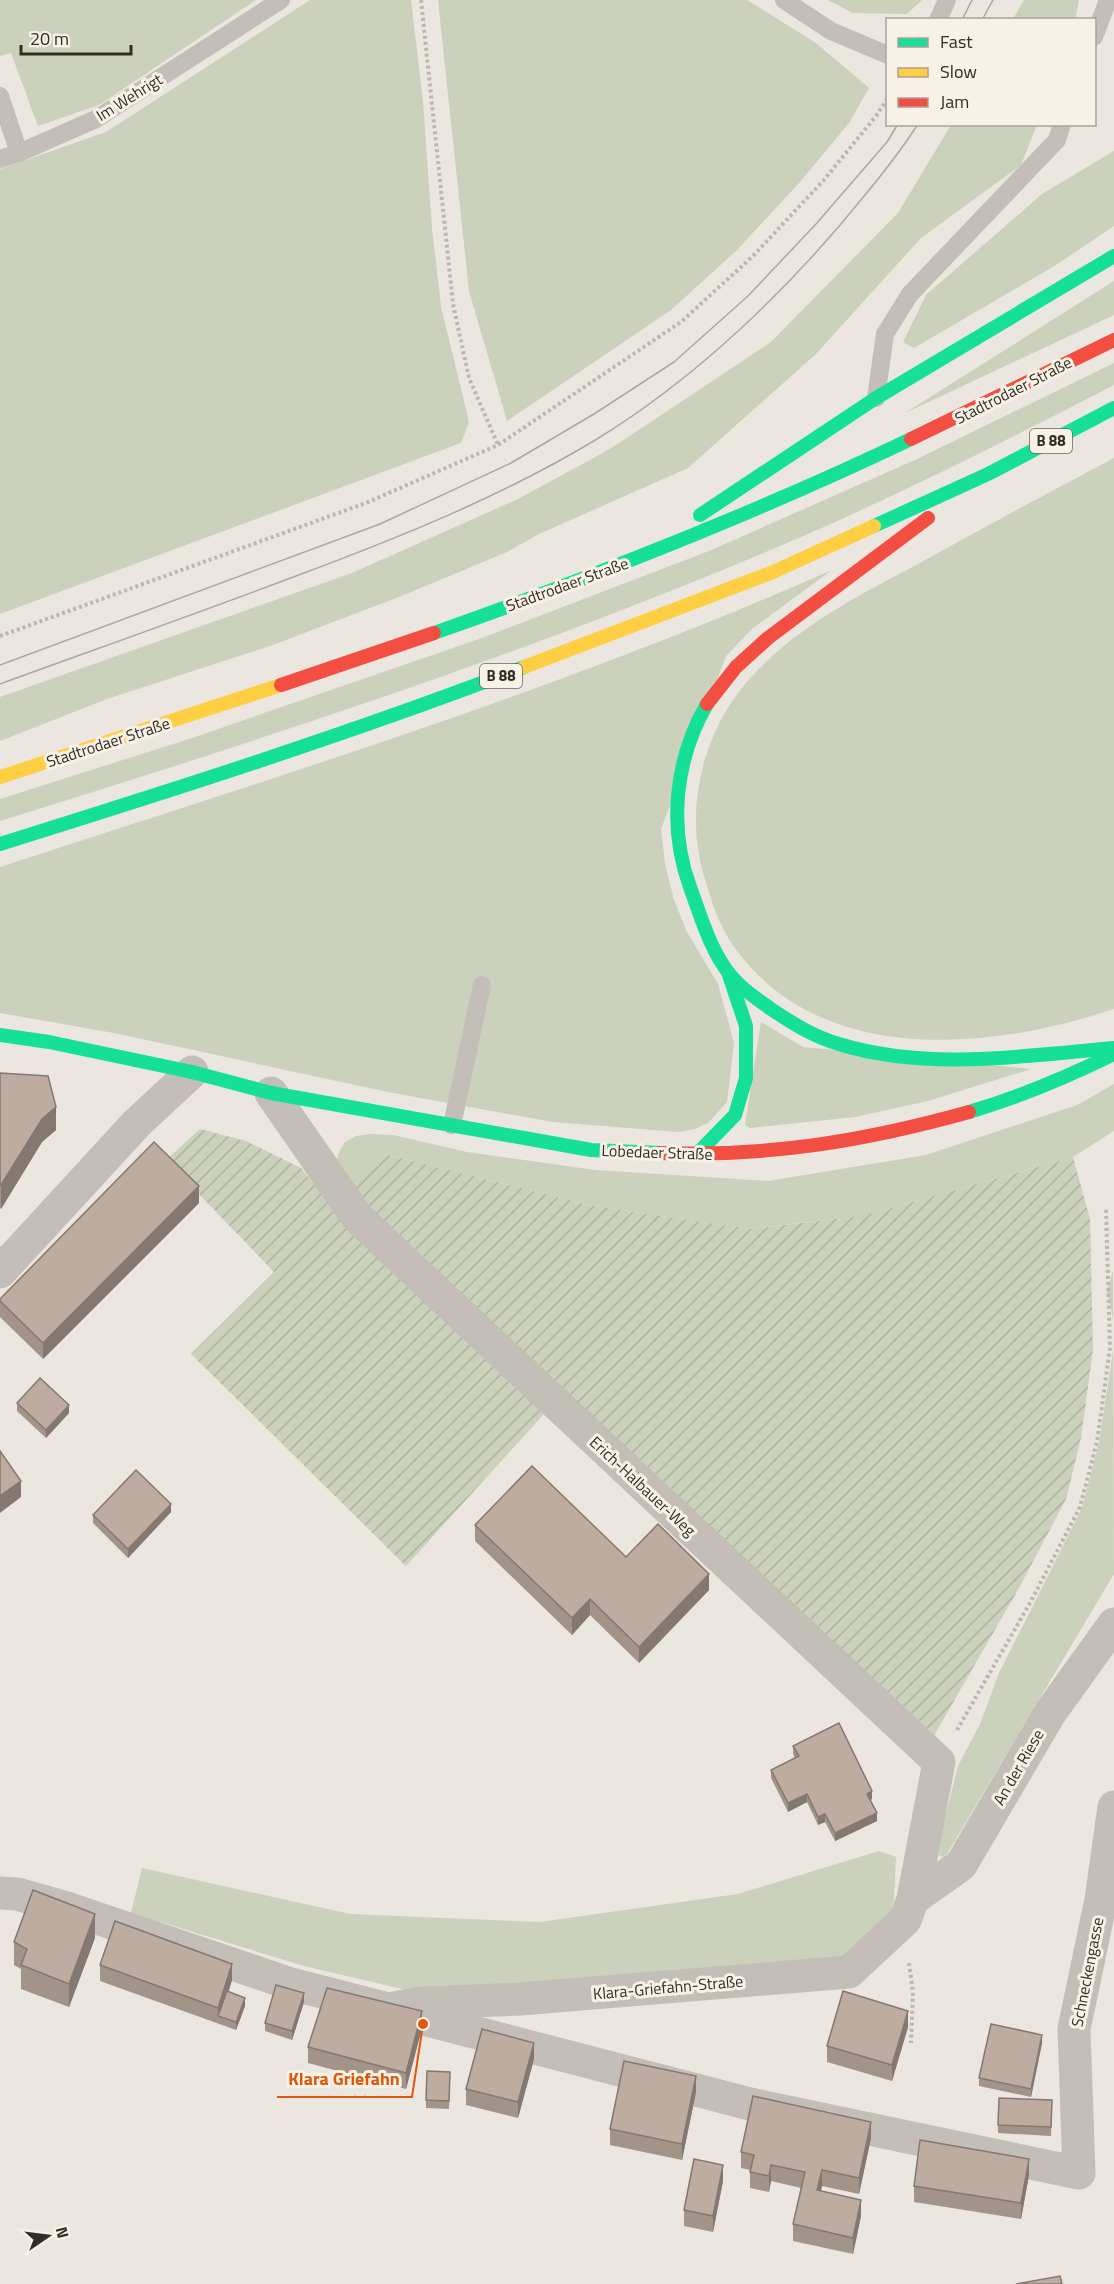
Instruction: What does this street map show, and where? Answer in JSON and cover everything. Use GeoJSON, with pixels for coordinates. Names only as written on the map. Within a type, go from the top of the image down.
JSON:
{"type":"FeatureCollection","features":[{"type":"Feature","properties":{"kind":"main road"},"geometry":{"type":"LineString","coordinates":[[634,560],[876,398],[1114,256]]}},
{"type":"Feature","properties":{"kind":"main road","name":"Stadtrodaer Straße"},"geometry":{"type":"LineString","coordinates":[[0,777],[154,728],[446,628],[634,560],[878,456],[1114,340]]}},
{"type":"Feature","properties":{"kind":"main road","name":"B 88"},"geometry":{"type":"LineString","coordinates":[[0,844],[173,790],[416,709],[773,572],[988,474],[1114,408]]}},
{"type":"Feature","properties":{"kind":"main road"},"geometry":{"type":"LineString","coordinates":[[697,1154],[735,1115],[746,1078],[747,1026],[728,974],[698,908],[680,861],[677,799],[688,740],[707,702],[735,667],[783,625],[988,474]]}},
{"type":"Feature","properties":{"kind":"main road"},"geometry":{"type":"LineString","coordinates":[[728,974],[764,1004],[806,1031],[846,1047],[898,1056],[941,1059],[1114,1048]]}},
{"type":"Feature","properties":{"kind":"main road","name":"Lobedaer Straße"},"geometry":{"type":"LineString","coordinates":[[0,1035],[49,1042],[192,1072],[271,1093],[591,1150],[697,1154],[773,1151],[840,1143],[930,1124],[1007,1101],[1071,1075],[1114,1054]]}},
{"type":"Feature","properties":{"kind":"street"},"geometry":{"type":"LineString","coordinates":[[0,1272],[137,1123],[192,1072]]}},
{"type":"Feature","properties":{"kind":"street","name":"Erich-Halbauer-Weg"},"geometry":{"type":"LineString","coordinates":[[271,1093],[357,1217],[939,1762]]}},
{"type":"Feature","properties":{"kind":"street","name":"An der Riese"},"geometry":{"type":"LineString","coordinates":[[909,1910],[961,1865],[1050,1713],[1114,1624]]}},
{"type":"Feature","properties":{"kind":"street"},"geometry":{"type":"LineString","coordinates":[[909,1910],[939,1762]]}},
{"type":"Feature","properties":{"kind":"street","name":"Schneckengasse"},"geometry":{"type":"LineString","coordinates":[[1079,2173],[1074,2029],[1101,1900],[1114,1807]]}},
{"type":"Feature","properties":{"kind":"street","name":"Klara-Griefahn-Straße"},"geometry":{"type":"LineString","coordinates":[[0,1893],[17,1894],[70,1909],[291,1984],[750,2104],[1079,2173]]}},
{"type":"Feature","properties":{"kind":"street","name":"Klara-Griefahn-Straße"},"geometry":{"type":"LineString","coordinates":[[388,2009],[422,2003],[520,1999],[849,1972],[909,1910]]}},
{"type":"Feature","properties":{"kind":"lane","name":"Im Wehrigt"},"geometry":{"type":"LineString","coordinates":[[0,159],[96,119],[281,0]]}},
{"type":"Feature","properties":{"kind":"lane"},"geometry":{"type":"LineString","coordinates":[[784,0],[831,31],[886,54]]}},
{"type":"Feature","properties":{"kind":"lane"},"geometry":{"type":"LineString","coordinates":[[939,18],[947,0]]}},
{"type":"Feature","properties":{"kind":"lane"},"geometry":{"type":"LineString","coordinates":[[1096,34],[1108,0]]}},
{"type":"Feature","properties":{"kind":"lane"},"geometry":{"type":"LineString","coordinates":[[0,96],[19,153]]}},
{"type":"Feature","properties":{"kind":"lane"},"geometry":{"type":"LineString","coordinates":[[876,398],[885,333],[910,294],[1057,140],[1061,126]]}},
{"type":"Feature","properties":{"kind":"lane"},"geometry":{"type":"LineString","coordinates":[[452,1125],[482,985]]}},
{"type":"Feature","properties":{"kind":"path"},"geometry":{"type":"LineString","coordinates":[[421,0],[453,304],[469,378],[498,445]]}},
{"type":"Feature","properties":{"kind":"path"},"geometry":{"type":"LineString","coordinates":[[0,636],[366,503],[498,445],[681,322],[753,256],[823,181],[886,101]]}},
{"type":"Feature","properties":{"kind":"path"},"geometry":{"type":"LineString","coordinates":[[939,1762],[1031,1601],[1080,1507],[1097,1442],[1110,1348],[1106,1209]]}},
{"type":"Feature","properties":{"kind":"path"},"geometry":{"type":"LineString","coordinates":[[909,1910],[913,1992],[911,2043]]}},
{"type":"Feature","properties":{"kind":"green space"},"geometry":{"type":"Polygon","coordinates":[[[0,0],[256,0],[99,105],[38,126],[11,53],[0,56],[0,0]]]}},
{"type":"Feature","properties":{"kind":"green space"},"geometry":{"type":"Polygon","coordinates":[[[310,0],[411,0],[423,101],[432,229],[441,306],[469,422],[461,443],[0,614],[0,169],[106,132],[310,0]]]}},
{"type":"Feature","properties":{"kind":"green space"},"geometry":{"type":"Polygon","coordinates":[[[438,0],[747,0],[816,43],[869,88],[849,123],[800,182],[737,250],[671,310],[507,421],[469,291],[438,0]]]}},
{"type":"Feature","properties":{"kind":"green space"},"geometry":{"type":"Polygon","coordinates":[[[828,0],[922,0],[907,14],[853,13],[828,0]]]}},
{"type":"Feature","properties":{"kind":"green space"},"geometry":{"type":"Polygon","coordinates":[[[1024,0],[1079,0],[1075,18],[1014,18],[1024,0]]]}},
{"type":"Feature","properties":{"kind":"green space"},"geometry":{"type":"Polygon","coordinates":[[[950,126],[1037,126],[1021,165],[921,238],[816,354],[688,468],[539,534],[507,552],[399,597],[270,646],[107,699],[0,741],[0,697],[352,573],[518,499],[610,449],[771,342],[898,213],[950,126]]]}},
{"type":"Feature","properties":{"kind":"green space"},"geometry":{"type":"Polygon","coordinates":[[[1114,151],[1114,226],[1056,265],[914,348],[903,342],[926,295],[1042,194],[1114,151]]]}},
{"type":"Feature","properties":{"kind":"green space"},"geometry":{"type":"Polygon","coordinates":[[[1114,281],[1114,315],[905,413],[1114,281]]]}},
{"type":"Feature","properties":{"kind":"green space"},"geometry":{"type":"Polygon","coordinates":[[[1114,363],[1114,385],[904,490],[731,566],[628,608],[421,684],[0,821],[0,799],[189,739],[479,639],[709,551],[915,460],[1114,363]]]}},
{"type":"Feature","properties":{"kind":"green space"},"geometry":{"type":"Polygon","coordinates":[[[1114,458],[1114,1009],[1065,1023],[1013,1034],[960,1039],[907,1038],[856,1029],[808,1011],[766,982],[730,941],[718,919],[707,887],[699,856],[696,810],[704,763],[721,720],[752,676],[797,635],[876,586],[1114,458]]]}},
{"type":"Feature","properties":{"kind":"green space"},"geometry":{"type":"Polygon","coordinates":[[[832,570],[753,628],[726,656],[661,829],[665,864],[674,900],[687,932],[718,984],[734,1043],[727,1102],[708,1123],[695,1129],[679,1132],[553,1122],[388,1092],[114,1033],[0,1013],[0,867],[420,729],[524,692],[628,654],[832,570]]]}},
{"type":"Feature","properties":{"kind":"green space"},"geometry":{"type":"Polygon","coordinates":[[[761,1022],[803,1047],[1031,1069],[928,1101],[855,1117],[750,1128],[745,1125],[761,1022]]]}},
{"type":"Feature","properties":{"kind":"green space"},"geometry":{"type":"Polygon","coordinates":[[[1114,1084],[1114,1131],[1073,1157],[866,1215],[750,1229],[593,1206],[384,1154],[347,1192],[337,1161],[345,1142],[356,1136],[393,1135],[467,1152],[595,1170],[768,1181],[926,1155],[1077,1105],[1114,1084]]]}},
{"type":"Feature","properties":{"kind":"green space"},"geometry":{"type":"Polygon","coordinates":[[[200,1129],[246,1141],[301,1168],[347,1223],[544,1414],[406,1566],[191,1354],[274,1272],[166,1160],[200,1129]]]}},
{"type":"Feature","properties":{"kind":"green space"},"geometry":{"type":"Polygon","coordinates":[[[384,1154],[593,1206],[751,1229],[866,1215],[1073,1157],[1090,1219],[1093,1350],[1081,1438],[1066,1499],[1019,1588],[932,1739],[347,1192],[384,1154]]]}},
{"type":"Feature","properties":{"kind":"green space"},"geometry":{"type":"Polygon","coordinates":[[[1113,1270],[1114,1574],[947,1854],[942,1857],[938,1855],[943,1826],[958,1766],[980,1724],[999,1673],[1082,1508],[1099,1443],[1113,1351],[1113,1319],[1107,1292],[1113,1270]]]}},
{"type":"Feature","properties":{"kind":"green space"},"geometry":{"type":"Polygon","coordinates":[[[879,1851],[896,1857],[894,1899],[887,1930],[847,1957],[415,1992],[304,1966],[131,1913],[142,1868],[350,1914],[540,1922],[738,1894],[879,1851]]]}},
{"type":"Feature","properties":{"kind":"building"},"geometry":{"type":"Polygon","coordinates":[[[0,1073],[48,1076],[56,1107],[42,1119],[1,1185],[0,1185],[0,1073]]]}},
{"type":"Feature","properties":{"kind":"building"},"geometry":{"type":"Polygon","coordinates":[[[154,1142],[199,1186],[43,1343],[0,1299],[154,1142]]]}},
{"type":"Feature","properties":{"kind":"building"},"geometry":{"type":"Polygon","coordinates":[[[40,1378],[69,1405],[46,1430],[17,1403],[40,1378]]]}},
{"type":"Feature","properties":{"kind":"building"},"geometry":{"type":"Polygon","coordinates":[[[0,1451],[21,1481],[0,1496],[0,1451]]]}},
{"type":"Feature","properties":{"kind":"building"},"geometry":{"type":"Polygon","coordinates":[[[532,1466],[626,1557],[658,1524],[709,1574],[639,1647],[590,1599],[572,1618],[475,1525],[532,1466]]]}},
{"type":"Feature","properties":{"kind":"building"},"geometry":{"type":"Polygon","coordinates":[[[136,1470],[171,1504],[128,1549],[93,1515],[136,1470]]]}},
{"type":"Feature","properties":{"kind":"building"},"geometry":{"type":"Polygon","coordinates":[[[839,1723],[872,1791],[867,1794],[877,1813],[835,1833],[825,1814],[818,1817],[807,1794],[788,1803],[771,1770],[799,1756],[793,1746],[839,1723]]]}},
{"type":"Feature","properties":{"kind":"building"},"geometry":{"type":"Polygon","coordinates":[[[33,1890],[95,1914],[69,1984],[21,1965],[27,1949],[14,1942],[33,1890]]]}},
{"type":"Feature","properties":{"kind":"building"},"geometry":{"type":"Polygon","coordinates":[[[115,1921],[232,1964],[218,2008],[100,1965],[115,1921]]]}},
{"type":"Feature","properties":{"kind":"building"},"geometry":{"type":"Polygon","coordinates":[[[276,1985],[304,1993],[292,2031],[265,2023],[276,1985]]]}},
{"type":"Feature","properties":{"kind":"building"},"geometry":{"type":"Polygon","coordinates":[[[327,1988],[422,2011],[406,2073],[308,2047],[327,1988]]]}},
{"type":"Feature","properties":{"kind":"building"},"geometry":{"type":"Polygon","coordinates":[[[227,1991],[245,1998],[236,2022],[218,2016],[227,1991]]]}},
{"type":"Feature","properties":{"kind":"building"},"geometry":{"type":"Polygon","coordinates":[[[843,1991],[908,2011],[892,2065],[827,2046],[843,1991]]]}},
{"type":"Feature","properties":{"kind":"building"},"geometry":{"type":"Polygon","coordinates":[[[991,2024],[1042,2035],[1031,2089],[979,2078],[991,2024]]]}},
{"type":"Feature","properties":{"kind":"building"},"geometry":{"type":"Polygon","coordinates":[[[482,2029],[534,2043],[518,2102],[466,2089],[482,2029]]]}},
{"type":"Feature","properties":{"kind":"building"},"geometry":{"type":"Polygon","coordinates":[[[624,2061],[696,2076],[682,2144],[610,2129],[624,2061]]]}},
{"type":"Feature","properties":{"kind":"building"},"geometry":{"type":"Polygon","coordinates":[[[427,2071],[450,2072],[449,2101],[426,2100],[427,2071]]]}},
{"type":"Feature","properties":{"kind":"building"},"geometry":{"type":"Polygon","coordinates":[[[753,2096],[871,2122],[859,2178],[822,2170],[817,2190],[861,2200],[853,2238],[793,2224],[805,2172],[771,2165],[769,2176],[750,2172],[754,2155],[741,2152],[753,2096]]]}},
{"type":"Feature","properties":{"kind":"building"},"geometry":{"type":"Polygon","coordinates":[[[999,2098],[1052,2100],[1051,2127],[998,2125],[999,2098]]]}},
{"type":"Feature","properties":{"kind":"building"},"geometry":{"type":"Polygon","coordinates":[[[920,2140],[1029,2159],[1021,2203],[914,2186],[920,2140]]]}},
{"type":"Feature","properties":{"kind":"building"},"geometry":{"type":"Polygon","coordinates":[[[694,2159],[723,2165],[713,2216],[684,2210],[694,2159]]]}},
{"type":"Feature","properties":{"kind":"building"},"geometry":{"type":"Polygon","coordinates":[[[1060,2276],[1062,2284],[1016,2284],[1060,2276]]]}},
{"type":"Feature","properties":{"kind":"tram line"},"geometry":{"type":"LineString","coordinates":[[963,18],[972,0]]}},
{"type":"Feature","properties":{"kind":"tram line"},"geometry":{"type":"LineString","coordinates":[[983,18],[993,0]]}},
{"type":"Feature","properties":{"kind":"tram line"},"geometry":{"type":"LineString","coordinates":[[0,665],[380,524],[511,463],[594,414],[674,362],[748,296],[816,224],[887,142],[897,126]]}},
{"type":"Feature","properties":{"kind":"tram line"},"geometry":{"type":"LineString","coordinates":[[0,684],[334,562],[450,515],[525,479],[597,439],[671,388],[707,359],[774,296],[836,229],[886,169],[917,126]]}},
{"type":"Feature","properties":{"kind":"traffic: fast"},"geometry":{"type":"LineString","coordinates":[[700,515],[876,398],[1114,256]]}},
{"type":"Feature","properties":{"kind":"traffic: fast"},"geometry":{"type":"LineString","coordinates":[[874,526],[988,474],[1114,408]]}},
{"type":"Feature","properties":{"kind":"traffic: fast"},"geometry":{"type":"LineString","coordinates":[[434,633],[555,589],[735,518],[911,439]]}},
{"type":"Feature","properties":{"kind":"traffic: fast"},"geometry":{"type":"LineString","coordinates":[[0,844],[329,738],[524,667]]}},
{"type":"Feature","properties":{"kind":"traffic: fast"},"geometry":{"type":"LineString","coordinates":[[707,704],[696,725],[682,770],[677,817],[679,841],[690,887],[712,946],[736,982],[745,990],[812,1034],[839,1044],[872,1052],[906,1057],[976,1059],[1114,1048]]}},
{"type":"Feature","properties":{"kind":"traffic: fast"},"geometry":{"type":"LineString","coordinates":[[697,1154],[735,1115],[746,1078],[746,1026],[729,975]]}},
{"type":"Feature","properties":{"kind":"traffic: fast"},"geometry":{"type":"LineString","coordinates":[[0,1035],[49,1042],[192,1072]]}},
{"type":"Feature","properties":{"kind":"traffic: fast"},"geometry":{"type":"LineString","coordinates":[[969,1112],[1043,1086],[1114,1054]]}},
{"type":"Feature","properties":{"kind":"traffic: fast"},"geometry":{"type":"LineString","coordinates":[[192,1072],[271,1093],[591,1150],[660,1153]]}},
{"type":"Feature","properties":{"kind":"traffic: slow"},"geometry":{"type":"LineString","coordinates":[[524,667],[773,572],[874,526]]}},
{"type":"Feature","properties":{"kind":"traffic: slow"},"geometry":{"type":"LineString","coordinates":[[0,777],[281,685]]}},
{"type":"Feature","properties":{"kind":"traffic: jam"},"geometry":{"type":"LineString","coordinates":[[911,439],[1114,340]]}},
{"type":"Feature","properties":{"kind":"traffic: jam"},"geometry":{"type":"LineString","coordinates":[[707,704],[736,667],[768,638],[928,518]]}},
{"type":"Feature","properties":{"kind":"traffic: jam"},"geometry":{"type":"LineString","coordinates":[[281,685],[434,633]]}},
{"type":"Feature","properties":{"kind":"traffic: jam"},"geometry":{"type":"LineString","coordinates":[[660,1153],[700,1154],[816,1145],[892,1131],[969,1112]]}},
{"type":"Feature","properties":{"kind":"place","name":"Klara Griefahn"},"geometry":{"type":"Point","coordinates":[423,2024]}}]}
